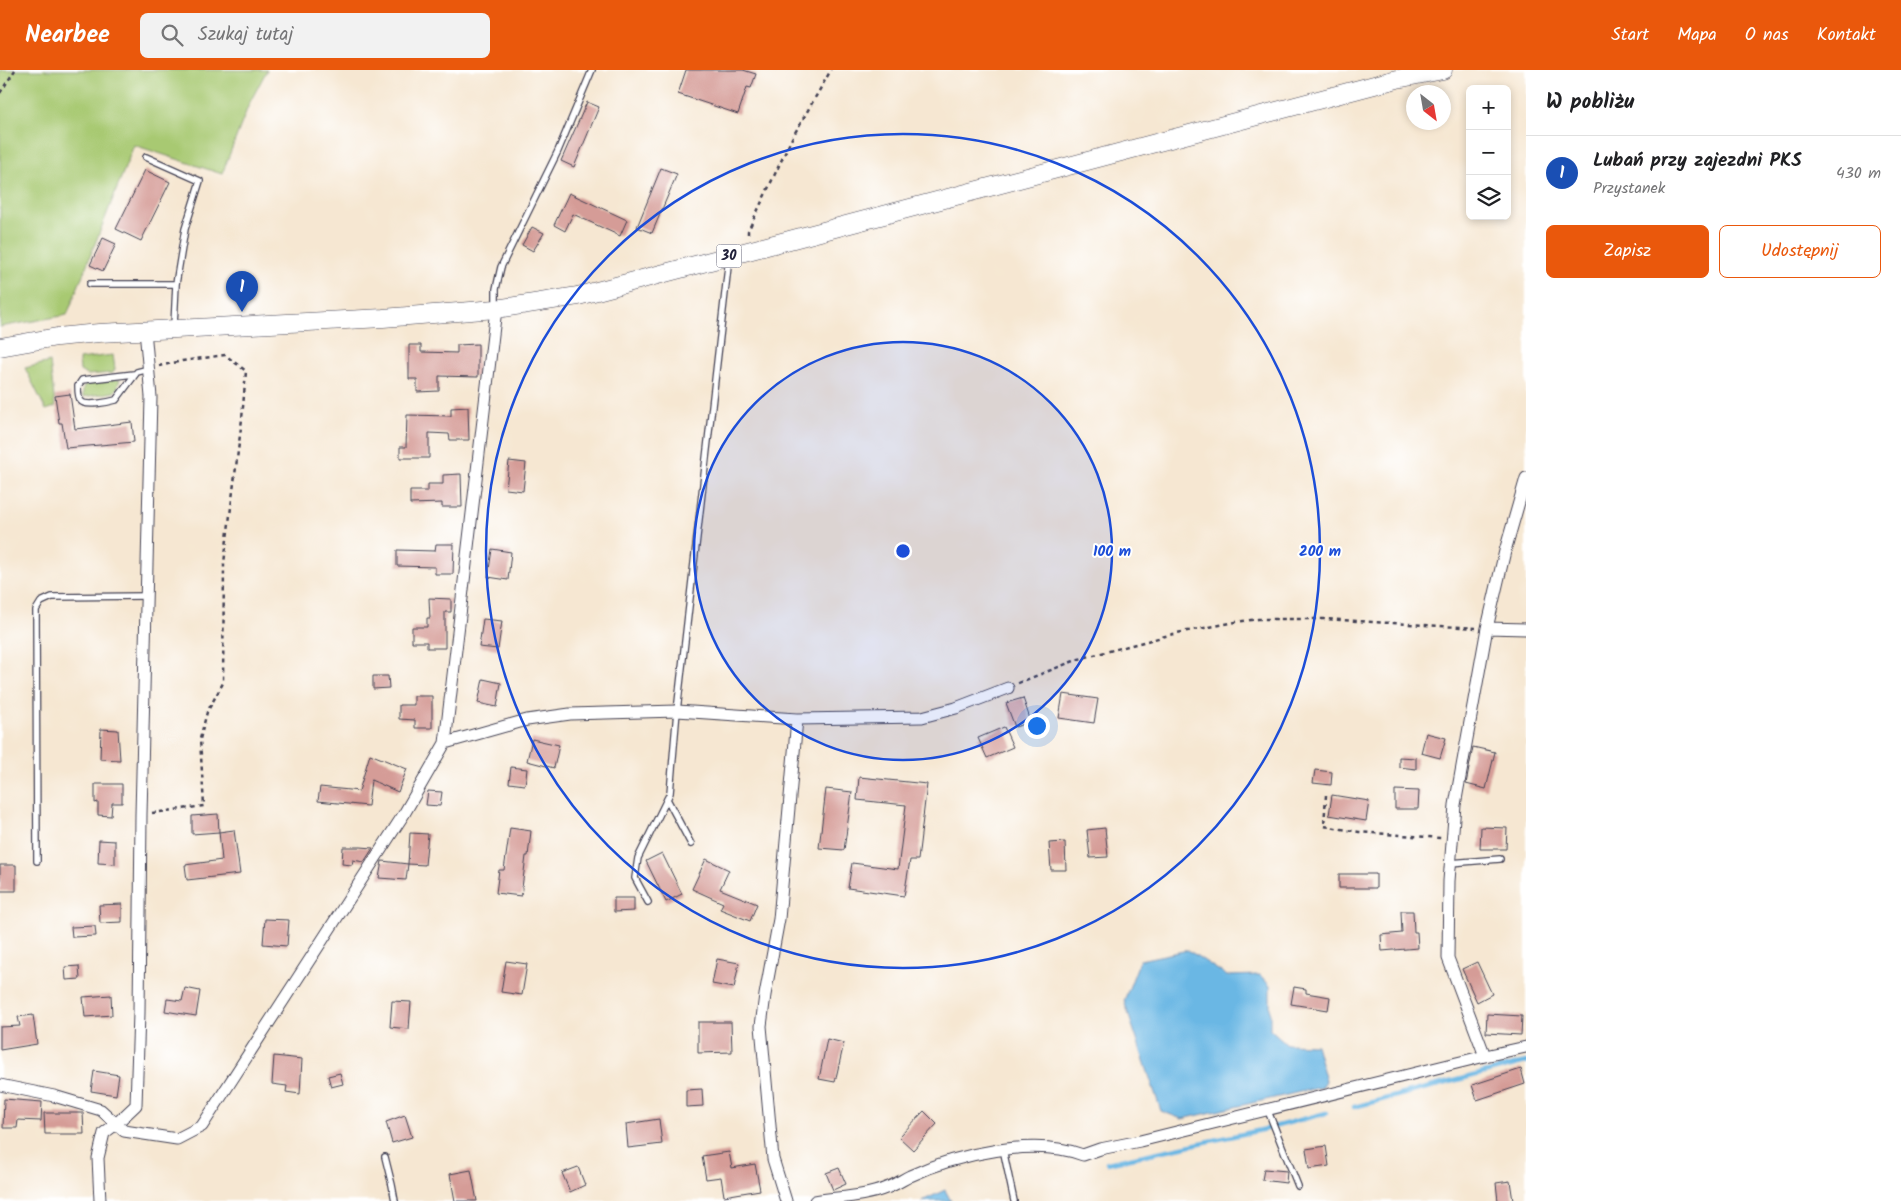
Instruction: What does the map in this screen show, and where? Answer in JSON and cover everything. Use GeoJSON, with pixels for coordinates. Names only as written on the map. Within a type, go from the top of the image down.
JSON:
{"type":"FeatureCollection","features":[{"type":"Feature","properties":{"kind":"main road","name":"30"},"geometry":{"type":"LineString","coordinates":[[0,347],[57,337],[145,330],[383,318],[496,309],[578,296],[1397,79],[1443,70]]}},
{"type":"Feature","properties":{"kind":"street"},"geometry":{"type":"LineString","coordinates":[[0,1085],[54,1096],[100,1110],[124,1131],[176,1139],[202,1126],[404,814],[444,742],[496,309]]}},
{"type":"Feature","properties":{"kind":"street"},"geometry":{"type":"LineString","coordinates":[[100,1201],[98,1158],[104,1133],[136,1106],[140,1013],[141,815],[151,397],[145,330]]}},
{"type":"Feature","properties":{"kind":"street"},"geometry":{"type":"LineString","coordinates":[[1485,1056],[1448,958],[1450,863],[1455,805],[1487,628],[1505,551],[1526,478]]}},
{"type":"Feature","properties":{"kind":"street"},"geometry":{"type":"LineString","coordinates":[[1487,628],[1526,629]]}},
{"type":"Feature","properties":{"kind":"street"},"geometry":{"type":"LineString","coordinates":[[444,742],[548,716],[677,711],[797,719],[922,717],[956,708],[1008,688]]}},
{"type":"Feature","properties":{"kind":"street"},"geometry":{"type":"LineString","coordinates":[[786,1201],[773,1159],[761,1026],[779,919],[797,719]]}},
{"type":"Feature","properties":{"kind":"street"},"geometry":{"type":"LineString","coordinates":[[816,1201],[863,1198],[941,1164],[1003,1149],[1043,1146],[1067,1149],[1084,1155],[1100,1149],[1268,1111],[1526,1047]]}},
{"type":"Feature","properties":{"kind":"lane"},"geometry":{"type":"LineString","coordinates":[[496,309],[496,289],[502,267],[558,151],[592,70]]}},
{"type":"Feature","properties":{"kind":"lane"},"geometry":{"type":"LineString","coordinates":[[146,157],[200,181],[185,229],[176,284],[174,328]]}},
{"type":"Feature","properties":{"kind":"lane"},"geometry":{"type":"LineString","coordinates":[[648,902],[635,878],[638,858],[670,793],[677,711],[730,256]]}},
{"type":"Feature","properties":{"kind":"lane"},"geometry":{"type":"LineString","coordinates":[[90,284],[176,284]]}},
{"type":"Feature","properties":{"kind":"lane"},"geometry":{"type":"LineString","coordinates":[[134,374],[82,380],[78,386],[80,400],[83,404],[90,404],[116,400],[134,374],[139,370],[149,369]]}},
{"type":"Feature","properties":{"kind":"lane"},"geometry":{"type":"LineString","coordinates":[[37,861],[36,610],[41,602],[52,597],[146,596]]}},
{"type":"Feature","properties":{"kind":"lane"},"geometry":{"type":"LineString","coordinates":[[666,799],[692,844]]}},
{"type":"Feature","properties":{"kind":"lane"},"geometry":{"type":"LineString","coordinates":[[1450,863],[1500,859]]}},
{"type":"Feature","properties":{"kind":"lane"},"geometry":{"type":"LineString","coordinates":[[1268,1111],[1298,1186]]}},
{"type":"Feature","properties":{"kind":"lane"},"geometry":{"type":"LineString","coordinates":[[1003,1149],[1014,1201]]}},
{"type":"Feature","properties":{"kind":"lane"},"geometry":{"type":"LineString","coordinates":[[385,1157],[395,1201]]}},
{"type":"Feature","properties":{"kind":"path"},"geometry":{"type":"LineString","coordinates":[[0,93],[15,70]]}},
{"type":"Feature","properties":{"kind":"path"},"geometry":{"type":"LineString","coordinates":[[750,251],[748,231],[792,138],[831,70]]}},
{"type":"Feature","properties":{"kind":"path"},"geometry":{"type":"LineString","coordinates":[[141,815],[204,806],[200,739],[207,712],[223,683],[224,563],[246,371],[225,355],[182,361],[149,369]]}},
{"type":"Feature","properties":{"kind":"path"},"geometry":{"type":"LineString","coordinates":[[1008,688],[1079,659],[1177,633],[1236,622],[1265,619],[1323,619],[1487,628]]}},
{"type":"Feature","properties":{"kind":"path"},"geometry":{"type":"LineString","coordinates":[[1326,795],[1324,826],[1359,832],[1452,839]]}},
{"type":"Feature","properties":{"kind":"green space"},"geometry":{"type":"Polygon","coordinates":[[[0,70],[267,70],[249,104],[222,174],[134,145],[67,315],[0,327],[0,70]]]}},
{"type":"Feature","properties":{"kind":"green space"},"geometry":{"type":"Polygon","coordinates":[[[113,355],[115,369],[113,373],[87,375],[80,371],[79,359],[113,355]]]}},
{"type":"Feature","properties":{"kind":"green space"},"geometry":{"type":"Polygon","coordinates":[[[50,362],[55,407],[46,410],[25,368],[50,362]]]}},
{"type":"Feature","properties":{"kind":"green space"},"geometry":{"type":"Polygon","coordinates":[[[120,379],[114,392],[83,397],[83,388],[87,383],[120,379]]]}},
{"type":"Feature","properties":{"kind":"water"},"geometry":{"type":"Polygon","coordinates":[[[1188,950],[1227,976],[1260,975],[1270,986],[1270,1029],[1287,1044],[1316,1045],[1326,1081],[1322,1087],[1182,1119],[1161,1111],[1124,1001],[1140,960],[1188,950]]]}},
{"type":"Feature","properties":{"kind":"water"},"geometry":{"type":"Polygon","coordinates":[[[945,1190],[951,1201],[922,1201],[945,1190]]]}},
{"type":"Feature","properties":{"kind":"building"},"geometry":{"type":"Polygon","coordinates":[[[686,70],[743,70],[756,74],[751,88],[747,87],[738,114],[678,94],[686,70]]]}},
{"type":"Feature","properties":{"kind":"building"},"geometry":{"type":"Polygon","coordinates":[[[587,102],[599,107],[574,167],[561,161],[587,102]]]}},
{"type":"Feature","properties":{"kind":"building"},"geometry":{"type":"Polygon","coordinates":[[[661,168],[677,174],[652,233],[637,227],[661,168]]]}},
{"type":"Feature","properties":{"kind":"building"},"geometry":{"type":"Polygon","coordinates":[[[145,170],[170,182],[141,241],[116,229],[145,170]]]}},
{"type":"Feature","properties":{"kind":"building"},"geometry":{"type":"Polygon","coordinates":[[[569,193],[627,220],[620,236],[573,214],[565,231],[554,225],[569,193]]]}},
{"type":"Feature","properties":{"kind":"building"},"geometry":{"type":"Polygon","coordinates":[[[532,227],[544,233],[533,251],[522,245],[532,227]]]}},
{"type":"Feature","properties":{"kind":"building"},"geometry":{"type":"Polygon","coordinates":[[[103,238],[116,244],[103,271],[90,265],[103,238]]]}},
{"type":"Feature","properties":{"kind":"building"},"geometry":{"type":"Polygon","coordinates":[[[478,344],[478,377],[439,376],[439,391],[417,392],[417,379],[409,379],[409,345],[421,345],[421,352],[457,353],[457,345],[478,344]]]}},
{"type":"Feature","properties":{"kind":"building"},"geometry":{"type":"Polygon","coordinates":[[[70,394],[75,429],[132,422],[134,442],[66,448],[62,423],[59,423],[55,396],[70,394]]]}},
{"type":"Feature","properties":{"kind":"building"},"geometry":{"type":"Polygon","coordinates":[[[468,407],[469,440],[450,440],[449,434],[429,433],[429,458],[400,458],[400,447],[406,447],[407,415],[451,416],[451,408],[468,407]]]}},
{"type":"Feature","properties":{"kind":"building"},"geometry":{"type":"Polygon","coordinates":[[[509,461],[526,463],[523,491],[506,489],[509,461]]]}},
{"type":"Feature","properties":{"kind":"building"},"geometry":{"type":"Polygon","coordinates":[[[461,474],[462,507],[442,507],[442,503],[410,504],[410,491],[428,491],[428,484],[443,484],[443,475],[461,474]]]}},
{"type":"Feature","properties":{"kind":"building"},"geometry":{"type":"Polygon","coordinates":[[[436,544],[454,544],[453,574],[435,574],[435,567],[397,566],[397,550],[435,551],[436,544]]]}},
{"type":"Feature","properties":{"kind":"building"},"geometry":{"type":"Polygon","coordinates":[[[492,549],[511,552],[508,580],[488,577],[492,549]]]}},
{"type":"Feature","properties":{"kind":"building"},"geometry":{"type":"Polygon","coordinates":[[[429,598],[451,599],[451,612],[445,612],[445,648],[427,648],[427,642],[412,642],[412,627],[427,627],[427,618],[430,618],[429,598]]]}},
{"type":"Feature","properties":{"kind":"building"},"geometry":{"type":"Polygon","coordinates":[[[483,619],[502,621],[498,649],[479,647],[483,619]]]}},
{"type":"Feature","properties":{"kind":"building"},"geometry":{"type":"Polygon","coordinates":[[[373,676],[388,676],[389,688],[373,689],[373,676]]]}},
{"type":"Feature","properties":{"kind":"building"},"geometry":{"type":"Polygon","coordinates":[[[483,679],[501,683],[497,707],[478,703],[483,679]]]}},
{"type":"Feature","properties":{"kind":"building"},"geometry":{"type":"Polygon","coordinates":[[[1063,694],[1098,699],[1094,723],[1059,718],[1063,694]]]}},
{"type":"Feature","properties":{"kind":"building"},"geometry":{"type":"Polygon","coordinates":[[[414,696],[432,696],[432,728],[415,728],[415,720],[399,719],[399,705],[414,705],[414,696]]]}},
{"type":"Feature","properties":{"kind":"building"},"geometry":{"type":"Polygon","coordinates":[[[1023,698],[1031,722],[1015,727],[1006,703],[1023,698]]]}},
{"type":"Feature","properties":{"kind":"building"},"geometry":{"type":"Polygon","coordinates":[[[1004,727],[1013,747],[987,758],[978,738],[1004,727]]]}},
{"type":"Feature","properties":{"kind":"building"},"geometry":{"type":"Polygon","coordinates":[[[101,729],[118,730],[120,760],[100,759],[101,729]]]}},
{"type":"Feature","properties":{"kind":"building"},"geometry":{"type":"Polygon","coordinates":[[[1426,733],[1446,738],[1440,758],[1421,753],[1426,733]]]}},
{"type":"Feature","properties":{"kind":"building"},"geometry":{"type":"Polygon","coordinates":[[[532,739],[559,745],[554,768],[527,761],[532,739]]]}},
{"type":"Feature","properties":{"kind":"building"},"geometry":{"type":"Polygon","coordinates":[[[1473,747],[1495,752],[1486,789],[1466,784],[1473,747]]]}},
{"type":"Feature","properties":{"kind":"building"},"geometry":{"type":"Polygon","coordinates":[[[370,754],[407,769],[398,792],[371,780],[368,806],[318,801],[320,787],[359,791],[370,754]]]}},
{"type":"Feature","properties":{"kind":"building"},"geometry":{"type":"Polygon","coordinates":[[[1399,757],[1416,758],[1416,769],[1399,767],[1399,757]]]}},
{"type":"Feature","properties":{"kind":"building"},"geometry":{"type":"Polygon","coordinates":[[[511,767],[527,769],[525,785],[509,783],[511,767]]]}},
{"type":"Feature","properties":{"kind":"building"},"geometry":{"type":"Polygon","coordinates":[[[1315,770],[1332,772],[1331,785],[1313,783],[1315,770]]]}},
{"type":"Feature","properties":{"kind":"building"},"geometry":{"type":"Polygon","coordinates":[[[859,777],[927,784],[918,860],[910,860],[904,896],[848,888],[852,863],[898,869],[906,805],[857,800],[859,777]]]}},
{"type":"Feature","properties":{"kind":"building"},"geometry":{"type":"Polygon","coordinates":[[[95,784],[122,784],[122,803],[112,803],[111,816],[98,815],[98,802],[95,803],[95,784]]]}},
{"type":"Feature","properties":{"kind":"building"},"geometry":{"type":"Polygon","coordinates":[[[826,789],[852,792],[844,850],[819,848],[826,789]]]}},
{"type":"Feature","properties":{"kind":"building"},"geometry":{"type":"Polygon","coordinates":[[[1395,790],[1419,791],[1418,809],[1395,809],[1395,790]]]}},
{"type":"Feature","properties":{"kind":"building"},"geometry":{"type":"Polygon","coordinates":[[[428,791],[442,792],[440,806],[426,805],[428,791]]]}},
{"type":"Feature","properties":{"kind":"building"},"geometry":{"type":"Polygon","coordinates":[[[1332,795],[1369,801],[1366,821],[1329,815],[1332,795]]]}},
{"type":"Feature","properties":{"kind":"building"},"geometry":{"type":"Polygon","coordinates":[[[218,814],[219,832],[192,834],[192,816],[218,814]]]}},
{"type":"Feature","properties":{"kind":"building"},"geometry":{"type":"Polygon","coordinates":[[[1481,827],[1507,828],[1506,849],[1480,849],[1481,827]]]}},
{"type":"Feature","properties":{"kind":"building"},"geometry":{"type":"Polygon","coordinates":[[[510,828],[531,831],[521,896],[496,893],[499,870],[504,870],[510,828]]]}},
{"type":"Feature","properties":{"kind":"building"},"geometry":{"type":"Polygon","coordinates":[[[1105,828],[1108,857],[1090,858],[1087,830],[1105,828]]]}},
{"type":"Feature","properties":{"kind":"building"},"geometry":{"type":"Polygon","coordinates":[[[234,830],[240,874],[187,880],[185,865],[222,860],[219,832],[234,830]]]}},
{"type":"Feature","properties":{"kind":"building"},"geometry":{"type":"Polygon","coordinates":[[[410,833],[428,834],[425,865],[408,864],[410,833]]]}},
{"type":"Feature","properties":{"kind":"building"},"geometry":{"type":"Polygon","coordinates":[[[99,840],[115,841],[115,864],[98,863],[99,840]]]}},
{"type":"Feature","properties":{"kind":"building"},"geometry":{"type":"Polygon","coordinates":[[[1065,842],[1066,870],[1051,870],[1049,843],[1065,842]]]}},
{"type":"Feature","properties":{"kind":"building"},"geometry":{"type":"Polygon","coordinates":[[[343,847],[373,848],[364,862],[353,860],[352,865],[342,864],[343,847]]]}},
{"type":"Feature","properties":{"kind":"building"},"geometry":{"type":"Polygon","coordinates":[[[662,853],[682,894],[666,902],[646,861],[662,853]]]}},
{"type":"Feature","properties":{"kind":"building"},"geometry":{"type":"Polygon","coordinates":[[[706,859],[729,870],[720,889],[757,904],[750,921],[720,909],[723,903],[692,889],[706,859]]]}},
{"type":"Feature","properties":{"kind":"building"},"geometry":{"type":"Polygon","coordinates":[[[382,861],[408,864],[406,880],[379,878],[382,861]]]}},
{"type":"Feature","properties":{"kind":"building"},"geometry":{"type":"Polygon","coordinates":[[[0,865],[16,865],[16,891],[0,891],[0,865]]]}},
{"type":"Feature","properties":{"kind":"building"},"geometry":{"type":"Polygon","coordinates":[[[1339,874],[1376,874],[1376,888],[1339,888],[1339,874]]]}},
{"type":"Feature","properties":{"kind":"building"},"geometry":{"type":"Polygon","coordinates":[[[614,898],[634,898],[634,911],[614,912],[614,898]]]}},
{"type":"Feature","properties":{"kind":"building"},"geometry":{"type":"Polygon","coordinates":[[[122,904],[122,922],[100,923],[99,905],[122,904]]]}},
{"type":"Feature","properties":{"kind":"building"},"geometry":{"type":"Polygon","coordinates":[[[1401,911],[1413,911],[1414,932],[1417,932],[1418,948],[1382,951],[1381,935],[1402,933],[1401,911]]]}},
{"type":"Feature","properties":{"kind":"building"},"geometry":{"type":"Polygon","coordinates":[[[265,919],[289,920],[287,946],[263,944],[265,919]]]}},
{"type":"Feature","properties":{"kind":"building"},"geometry":{"type":"Polygon","coordinates":[[[95,926],[96,936],[72,937],[71,927],[95,926]]]}},
{"type":"Feature","properties":{"kind":"building"},"geometry":{"type":"Polygon","coordinates":[[[717,959],[739,963],[734,988],[712,984],[717,959]]]}},
{"type":"Feature","properties":{"kind":"building"},"geometry":{"type":"Polygon","coordinates":[[[506,961],[527,964],[522,995],[501,992],[506,961]]]}},
{"type":"Feature","properties":{"kind":"building"},"geometry":{"type":"Polygon","coordinates":[[[1477,962],[1492,994],[1477,1002],[1462,969],[1477,962]]]}},
{"type":"Feature","properties":{"kind":"building"},"geometry":{"type":"Polygon","coordinates":[[[79,966],[80,979],[66,980],[65,967],[79,966]]]}},
{"type":"Feature","properties":{"kind":"building"},"geometry":{"type":"Polygon","coordinates":[[[1294,987],[1306,989],[1306,993],[1330,997],[1328,1010],[1291,1004],[1294,987]]]}},
{"type":"Feature","properties":{"kind":"building"},"geometry":{"type":"Polygon","coordinates":[[[185,988],[200,991],[196,1016],[165,1011],[167,999],[182,1001],[185,988]]]}},
{"type":"Feature","properties":{"kind":"building"},"geometry":{"type":"Polygon","coordinates":[[[111,995],[112,1015],[85,1017],[83,997],[111,995]]]}},
{"type":"Feature","properties":{"kind":"building"},"geometry":{"type":"Polygon","coordinates":[[[392,1001],[411,1002],[409,1029],[390,1027],[392,1001]]]}},
{"type":"Feature","properties":{"kind":"building"},"geometry":{"type":"Polygon","coordinates":[[[1487,1014],[1522,1016],[1521,1035],[1486,1033],[1487,1014]]]}},
{"type":"Feature","properties":{"kind":"building"},"geometry":{"type":"Polygon","coordinates":[[[33,1015],[37,1044],[0,1050],[0,1027],[20,1026],[18,1017],[33,1015]]]}},
{"type":"Feature","properties":{"kind":"building"},"geometry":{"type":"Polygon","coordinates":[[[698,1022],[731,1022],[732,1052],[698,1053],[698,1022]]]}},
{"type":"Feature","properties":{"kind":"building"},"geometry":{"type":"Polygon","coordinates":[[[827,1039],[844,1043],[835,1082],[819,1079],[827,1039]]]}},
{"type":"Feature","properties":{"kind":"building"},"geometry":{"type":"Polygon","coordinates":[[[274,1056],[302,1059],[300,1094],[286,1092],[287,1086],[272,1084],[274,1056]]]}},
{"type":"Feature","properties":{"kind":"building"},"geometry":{"type":"Polygon","coordinates":[[[1521,1069],[1525,1084],[1477,1100],[1472,1085],[1521,1069]]]}},
{"type":"Feature","properties":{"kind":"building"},"geometry":{"type":"Polygon","coordinates":[[[94,1071],[119,1075],[116,1095],[91,1091],[94,1071]]]}},
{"type":"Feature","properties":{"kind":"building"},"geometry":{"type":"Polygon","coordinates":[[[340,1073],[343,1084],[331,1087],[328,1076],[340,1073]]]}},
{"type":"Feature","properties":{"kind":"building"},"geometry":{"type":"Polygon","coordinates":[[[702,1089],[703,1106],[686,1107],[686,1090],[702,1089]]]}},
{"type":"Feature","properties":{"kind":"building"},"geometry":{"type":"Polygon","coordinates":[[[4,1099],[42,1102],[41,1121],[18,1120],[17,1128],[3,1128],[4,1099]]]}},
{"type":"Feature","properties":{"kind":"building"},"geometry":{"type":"Polygon","coordinates":[[[924,1111],[937,1124],[913,1150],[899,1137],[924,1111]]]}},
{"type":"Feature","properties":{"kind":"building"},"geometry":{"type":"Polygon","coordinates":[[[44,1113],[83,1113],[84,1134],[45,1134],[44,1113]]]}},
{"type":"Feature","properties":{"kind":"building"},"geometry":{"type":"Polygon","coordinates":[[[405,1115],[412,1137],[392,1143],[386,1122],[405,1115]]]}},
{"type":"Feature","properties":{"kind":"building"},"geometry":{"type":"Polygon","coordinates":[[[659,1119],[662,1144],[628,1148],[626,1124],[659,1119]]]}},
{"type":"Feature","properties":{"kind":"building"},"geometry":{"type":"Polygon","coordinates":[[[1326,1146],[1329,1166],[1309,1169],[1306,1149],[1326,1146]]]}},
{"type":"Feature","properties":{"kind":"building"},"geometry":{"type":"Polygon","coordinates":[[[729,1152],[732,1168],[755,1164],[760,1190],[724,1196],[721,1177],[706,1179],[702,1156],[729,1152]]]}},
{"type":"Feature","properties":{"kind":"building"},"geometry":{"type":"Polygon","coordinates":[[[578,1167],[585,1185],[570,1192],[562,1173],[578,1167]]]}},
{"type":"Feature","properties":{"kind":"building"},"geometry":{"type":"Polygon","coordinates":[[[839,1168],[846,1184],[833,1190],[826,1173],[839,1168]]]}},
{"type":"Feature","properties":{"kind":"building"},"geometry":{"type":"Polygon","coordinates":[[[1264,1169],[1287,1171],[1286,1183],[1262,1180],[1264,1169]]]}},
{"type":"Feature","properties":{"kind":"building"},"geometry":{"type":"Polygon","coordinates":[[[471,1170],[477,1201],[455,1201],[450,1174],[471,1170]]]}},
{"type":"Feature","properties":{"kind":"building"},"geometry":{"type":"Polygon","coordinates":[[[1510,1181],[1513,1201],[1498,1201],[1496,1183],[1510,1181]]]}},
{"type":"Feature","properties":{"kind":"waterway"},"geometry":{"type":"LineString","coordinates":[[1354,1107],[1526,1062]]}},
{"type":"Feature","properties":{"kind":"waterway"},"geometry":{"type":"LineString","coordinates":[[1107,1163],[1266,1129],[1326,1113]]}},
{"type":"Feature","properties":{"kind":"place","name":"Lubań przy zajezdni PKS"},"geometry":{"type":"Point","coordinates":[242,312]}}]}
